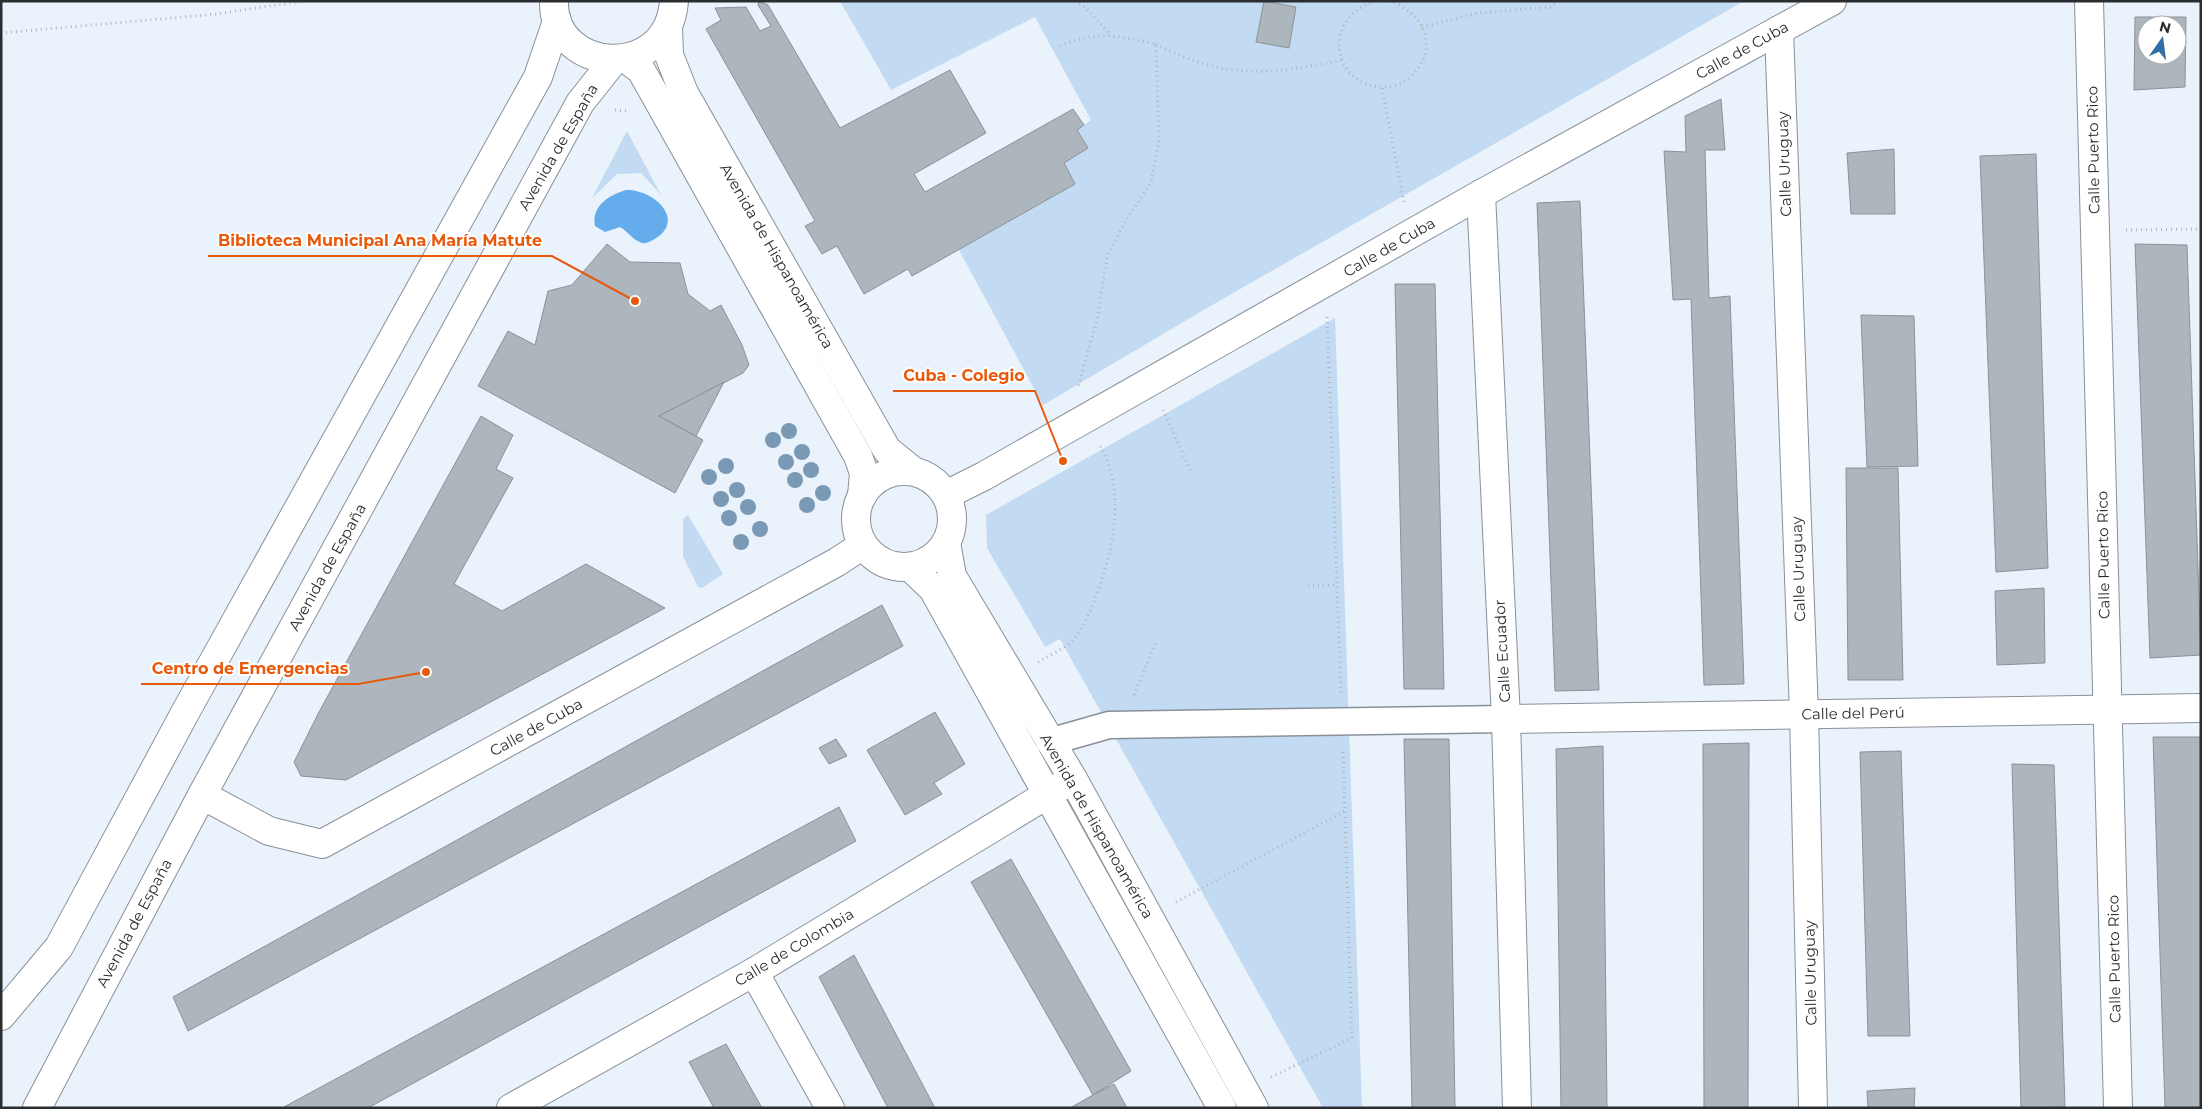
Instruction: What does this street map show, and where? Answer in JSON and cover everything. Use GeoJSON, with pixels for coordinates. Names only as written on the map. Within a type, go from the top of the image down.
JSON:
{"type":"FeatureCollection","features":[{"type":"Feature","properties":{"kind":"street"},"geometry":{"type":"LineString","coordinates":[[556,11],[566,37],[579,49],[596,57],[620,60],[649,49],[660,39],[668,27],[673,13],[674,1]]}},
{"type":"Feature","properties":{"kind":"street","name":"Calle de Cuba"},"geometry":{"type":"LineString","coordinates":[[946,495],[977,480],[1148,384],[1481,194],[1832,1]]}},
{"type":"Feature","properties":{"kind":"street","name":"Calle Puerto Rico"},"geometry":{"type":"LineString","coordinates":[[2089,1],[2106,709],[2109,747],[2118,1108]]}},
{"type":"Feature","properties":{"kind":"street"},"geometry":{"type":"LineString","coordinates":[[1,1016],[59,947],[186,711],[538,78],[556,11]]}},
{"type":"Feature","properties":{"kind":"street","name":"Avenida de Hispanoamérica"},"geometry":{"type":"LineString","coordinates":[[668,27],[669,55],[684,93],[887,450],[913,472]]}},
{"type":"Feature","properties":{"kind":"street","name":"Calle Uruguay"},"geometry":{"type":"LineString","coordinates":[[1779,30],[1804,714],[1813,1108]]}},
{"type":"Feature","properties":{"kind":"street","name":"Avenida de Hispanoamérica"},"geometry":{"type":"LineString","coordinates":[[620,60],[641,70],[858,456],[864,473],[862,496]]}},
{"type":"Feature","properties":{"kind":"street","name":"Avenida de España"},"geometry":{"type":"LineString","coordinates":[[37,1108],[202,795],[580,103],[620,60]]}},
{"type":"Feature","properties":{"kind":"street","name":"Calle Ecuador"},"geometry":{"type":"LineString","coordinates":[[1481,194],[1506,719],[1517,1108]]}},
{"type":"Feature","properties":{"kind":"street"},"geometry":{"type":"LineString","coordinates":[[898,471],[913,472],[926,476],[937,484],[946,495],[952,519],[951,532],[946,543],[936,555],[924,563],[910,567],[896,566],[883,562],[872,555],[863,545],[858,533],[857,508],[862,496],[871,484],[883,476],[898,471]]}},
{"type":"Feature","properties":{"kind":"street","name":"Avenida de Hispanoamérica"},"geometry":{"type":"LineString","coordinates":[[946,543],[952,576],[1073,779],[1254,1108]]}},
{"type":"Feature","properties":{"kind":"street","name":"Calle de Cuba"},"geometry":{"type":"LineString","coordinates":[[202,795],[269,831],[322,844],[837,562],[863,545]]}},
{"type":"Feature","properties":{"kind":"street","name":"Avenida de Hispanoamérica"},"geometry":{"type":"LineString","coordinates":[[910,567],[934,589],[1222,1108]]}},
{"type":"Feature","properties":{"kind":"street","name":"Calle del Perú"},"geometry":{"type":"LineString","coordinates":[[1506,719],[2201,708]]}},
{"type":"Feature","properties":{"kind":"street"},"geometry":{"type":"LineString","coordinates":[[1050,742],[1109,725],[1506,719]]}},
{"type":"Feature","properties":{"kind":"street","name":"Calle de Colombia"},"geometry":{"type":"LineString","coordinates":[[511,1108],[754,972],[1073,779]]}},
{"type":"Feature","properties":{"kind":"street"},"geometry":{"type":"LineString","coordinates":[[754,972],[830,1108]]}},
{"type":"Feature","properties":{"kind":"path"},"geometry":{"type":"LineString","coordinates":[[1,33],[217,14],[302,1]]}},
{"type":"Feature","properties":{"kind":"path"},"geometry":{"type":"LineString","coordinates":[[1075,1],[1085,7],[1110,35]]}},
{"type":"Feature","properties":{"kind":"path"},"geometry":{"type":"LineString","coordinates":[[1375,1],[1362,6],[1350,14],[1342,26],[1339,40],[1346,68],[1356,78],[1368,85],[1382,88],[1409,79],[1419,68],[1425,55],[1426,41],[1422,27],[1414,15],[1403,6],[1390,1]]}},
{"type":"Feature","properties":{"kind":"path"},"geometry":{"type":"LineString","coordinates":[[1422,27],[1477,13],[1551,7],[1558,1]]}},
{"type":"Feature","properties":{"kind":"path"},"geometry":{"type":"LineString","coordinates":[[1060,46],[1074,40],[1110,35],[1156,44],[1183,57],[1212,67],[1248,72],[1294,70],[1343,60]]}},
{"type":"Feature","properties":{"kind":"path"},"geometry":{"type":"LineString","coordinates":[[1012,678],[1074,640],[1090,611],[1106,569],[1115,525],[1114,494],[1108,460],[1078,386],[1097,320],[1107,257],[1126,220],[1151,183],[1159,142],[1156,44]]}},
{"type":"Feature","properties":{"kind":"path"},"geometry":{"type":"LineString","coordinates":[[1382,88],[1401,197],[1418,231]]}},
{"type":"Feature","properties":{"kind":"path"},"geometry":{"type":"LineString","coordinates":[[580,103],[624,112],[660,104]]}},
{"type":"Feature","properties":{"kind":"path"},"geometry":{"type":"LineString","coordinates":[[2095,231],[2201,229]]}},
{"type":"Feature","properties":{"kind":"path"},"geometry":{"type":"LineString","coordinates":[[1148,384],[1172,426],[1190,470]]}},
{"type":"Feature","properties":{"kind":"path"},"geometry":{"type":"LineString","coordinates":[[1308,586],[1337,585]]}},
{"type":"Feature","properties":{"kind":"path"},"geometry":{"type":"LineString","coordinates":[[1123,725],[1157,640]]}},
{"type":"Feature","properties":{"kind":"path"},"geometry":{"type":"LineString","coordinates":[[1149,917],[1345,810]]}},
{"type":"Feature","properties":{"kind":"shaded area"},"geometry":{"type":"Polygon","coordinates":[[[840,1],[1744,1],[1207,308],[1043,405],[959,250],[1075,184],[1064,163],[1088,148],[1077,130],[1091,120],[1035,17],[891,90],[840,1]]]}},
{"type":"Feature","properties":{"kind":"shaded area"},"geometry":{"type":"Polygon","coordinates":[[[627,131],[661,195],[641,173],[617,174],[592,198],[627,131]]]}},
{"type":"Feature","properties":{"kind":"shaded area"},"geometry":{"type":"Polygon","coordinates":[[[1335,318],[1362,1108],[1323,1108],[1060,639],[1045,647],[987,548],[986,515],[1335,318]]]}},
{"type":"Feature","properties":{"kind":"shaded area"},"geometry":{"type":"Polygon","coordinates":[[[688,515],[723,574],[702,588],[698,587],[683,556],[683,519],[688,515]]]}},
{"type":"Feature","properties":{"kind":"water"},"geometry":{"type":"Polygon","coordinates":[[[626,190],[637,191],[647,195],[656,200],[663,208],[667,216],[667,224],[663,232],[653,240],[642,243],[620,227],[605,232],[595,226],[594,219],[596,213],[603,202],[613,195],[626,190]]]}},
{"type":"Feature","properties":{"kind":"building"},"geometry":{"type":"Polygon","coordinates":[[[759,1],[768,5],[840,128],[950,70],[986,133],[914,174],[925,192],[1073,109],[1084,125],[1077,130],[1088,148],[1064,163],[1075,184],[912,276],[908,269],[864,294],[837,246],[822,254],[805,226],[815,221],[706,29],[721,20],[715,8],[746,7],[760,31],[771,26],[758,5],[759,1]]]}},
{"type":"Feature","properties":{"kind":"building"},"geometry":{"type":"Polygon","coordinates":[[[1264,1],[1296,7],[1289,48],[1256,42],[1264,1]]]}},
{"type":"Feature","properties":{"kind":"building"},"geometry":{"type":"Polygon","coordinates":[[[2135,17],[2137,17],[2137,65],[2185,65],[2185,87],[2134,90],[2135,17]]]}},
{"type":"Feature","properties":{"kind":"building"},"geometry":{"type":"Polygon","coordinates":[[[1721,99],[1725,150],[1705,150],[1709,298],[1730,296],[1744,684],[1704,685],[1691,299],[1673,300],[1664,151],[1686,152],[1685,116],[1721,99]]]}},
{"type":"Feature","properties":{"kind":"building"},"geometry":{"type":"Polygon","coordinates":[[[1894,149],[1895,214],[1851,214],[1847,153],[1894,149]]]}},
{"type":"Feature","properties":{"kind":"building"},"geometry":{"type":"Polygon","coordinates":[[[2036,154],[2048,568],[1996,572],[1980,156],[2036,154]]]}},
{"type":"Feature","properties":{"kind":"building"},"geometry":{"type":"Polygon","coordinates":[[[1580,201],[1599,690],[1555,691],[1537,203],[1580,201]]]}},
{"type":"Feature","properties":{"kind":"building"},"geometry":{"type":"Polygon","coordinates":[[[607,244],[630,262],[680,263],[688,294],[710,311],[721,305],[742,345],[749,365],[743,373],[659,416],[703,440],[675,493],[478,386],[508,331],[535,345],[548,291],[572,285],[607,244]]]}},
{"type":"Feature","properties":{"kind":"building"},"geometry":{"type":"Polygon","coordinates":[[[2135,244],[2187,245],[2201,655],[2150,658],[2135,244]]]}},
{"type":"Feature","properties":{"kind":"building"},"geometry":{"type":"Polygon","coordinates":[[[1395,284],[1435,284],[1444,689],[1404,689],[1395,284]]]}},
{"type":"Feature","properties":{"kind":"building"},"geometry":{"type":"Polygon","coordinates":[[[1861,315],[1914,316],[1918,466],[1867,467],[1861,315]]]}},
{"type":"Feature","properties":{"kind":"building"},"geometry":{"type":"Polygon","coordinates":[[[724,382],[696,436],[659,416],[684,403],[724,382]]]}},
{"type":"Feature","properties":{"kind":"building"},"geometry":{"type":"Polygon","coordinates":[[[481,416],[513,435],[496,469],[513,478],[454,584],[502,611],[586,564],[665,608],[346,780],[301,776],[294,762],[319,712],[481,416]]]}},
{"type":"Feature","properties":{"kind":"building"},"geometry":{"type":"Polygon","coordinates":[[[1846,468],[1898,468],[1903,680],[1848,680],[1846,468]]]}},
{"type":"Feature","properties":{"kind":"building"},"geometry":{"type":"Polygon","coordinates":[[[2044,588],[2045,663],[1997,665],[1995,591],[2044,588]]]}},
{"type":"Feature","properties":{"kind":"building"},"geometry":{"type":"Polygon","coordinates":[[[882,605],[903,646],[188,1031],[173,997],[882,605]]]}},
{"type":"Feature","properties":{"kind":"building"},"geometry":{"type":"Polygon","coordinates":[[[935,712],[965,764],[934,783],[942,794],[905,815],[867,750],[935,712]]]}},
{"type":"Feature","properties":{"kind":"building"},"geometry":{"type":"Polygon","coordinates":[[[2153,737],[2201,737],[2201,1108],[2165,1108],[2153,737]]]}},
{"type":"Feature","properties":{"kind":"building"},"geometry":{"type":"Polygon","coordinates":[[[836,739],[847,756],[829,764],[819,748],[836,739]]]}},
{"type":"Feature","properties":{"kind":"building"},"geometry":{"type":"Polygon","coordinates":[[[1404,739],[1449,739],[1455,1108],[1412,1108],[1404,739]]]}},
{"type":"Feature","properties":{"kind":"building"},"geometry":{"type":"Polygon","coordinates":[[[1749,743],[1748,1108],[1704,1108],[1703,744],[1749,743]]]}},
{"type":"Feature","properties":{"kind":"building"},"geometry":{"type":"Polygon","coordinates":[[[1603,746],[1607,1108],[1561,1108],[1556,749],[1603,746]]]}},
{"type":"Feature","properties":{"kind":"building"},"geometry":{"type":"Polygon","coordinates":[[[1901,751],[1910,1036],[1868,1036],[1860,752],[1901,751]]]}},
{"type":"Feature","properties":{"kind":"building"},"geometry":{"type":"Polygon","coordinates":[[[2012,764],[2054,765],[2065,1107],[2021,1108],[2012,764]]]}},
{"type":"Feature","properties":{"kind":"building"},"geometry":{"type":"Polygon","coordinates":[[[839,807],[856,841],[368,1108],[282,1108],[839,807]]]}},
{"type":"Feature","properties":{"kind":"building"},"geometry":{"type":"Polygon","coordinates":[[[1011,859],[1131,1071],[1093,1095],[971,882],[1011,859]]]}},
{"type":"Feature","properties":{"kind":"building"},"geometry":{"type":"Polygon","coordinates":[[[854,955],[935,1108],[888,1108],[819,977],[854,955]]]}},
{"type":"Feature","properties":{"kind":"building"},"geometry":{"type":"Polygon","coordinates":[[[726,1044],[762,1108],[714,1108],[689,1062],[726,1044]]]}},
{"type":"Feature","properties":{"kind":"building"},"geometry":{"type":"Polygon","coordinates":[[[1114,1084],[1127,1108],[1070,1108],[1093,1095],[1114,1084]]]}},
{"type":"Feature","properties":{"kind":"building"},"geometry":{"type":"Polygon","coordinates":[[[1915,1088],[1914,1108],[1868,1108],[1867,1091],[1915,1088]]]}},
{"type":"Feature","properties":{"kind":"place","name":"Biblioteca Municipal Ana María Matute"},"geometry":{"type":"Point","coordinates":[635,301]}},
{"type":"Feature","properties":{"kind":"place","name":"Cuba - Colegio"},"geometry":{"type":"Point","coordinates":[1063,461]}},
{"type":"Feature","properties":{"kind":"place","name":"Centro de Emergencias"},"geometry":{"type":"Point","coordinates":[426,672]}}]}
